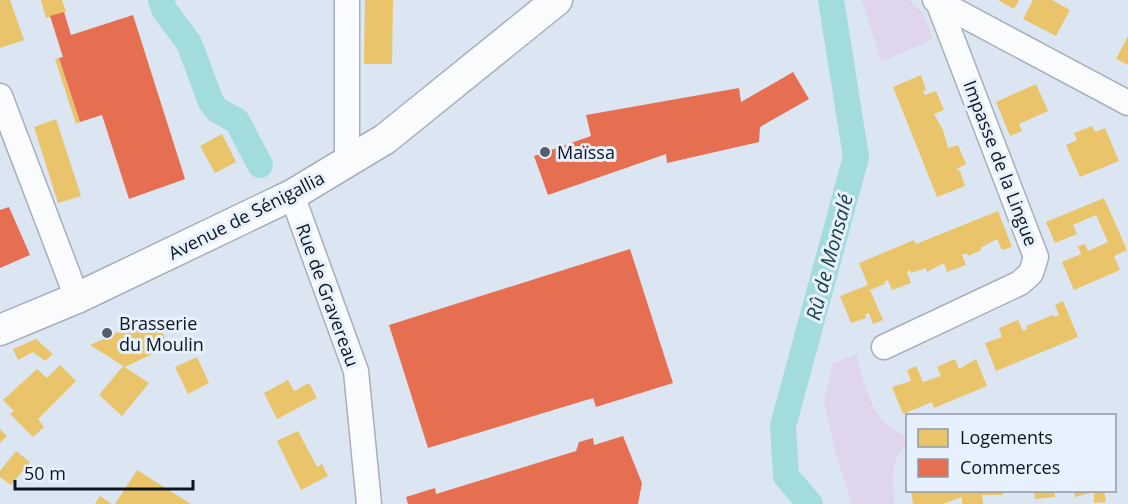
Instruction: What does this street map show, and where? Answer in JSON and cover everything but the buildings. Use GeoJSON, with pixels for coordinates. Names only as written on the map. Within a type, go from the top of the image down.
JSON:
{"type":"FeatureCollection","features":[{"type":"Feature","properties":{"kind":"main road"},"geometry":{"type":"LineString","coordinates":[[0,314],[74,291],[227,213],[323,159],[347,157],[385,139],[557,0]]}},
{"type":"Feature","properties":{"kind":"main road","name":"Avenue de Sénigallia"},"geometry":{"type":"LineString","coordinates":[[0,330],[74,291],[292,195],[347,157]]}},
{"type":"Feature","properties":{"kind":"street"},"geometry":{"type":"LineString","coordinates":[[347,0],[347,157]]}},
{"type":"Feature","properties":{"kind":"street"},"geometry":{"type":"LineString","coordinates":[[937,1],[1128,103]]}},
{"type":"Feature","properties":{"kind":"street","name":"Impasse de la Lingue"},"geometry":{"type":"LineString","coordinates":[[884,346],[1020,283],[1030,273],[1036,257],[937,1]]}},
{"type":"Feature","properties":{"kind":"street"},"geometry":{"type":"LineString","coordinates":[[0,96],[74,291]]}},
{"type":"Feature","properties":{"kind":"street","name":"Rue de Gravereau"},"geometry":{"type":"LineString","coordinates":[[292,195],[356,370],[369,504]]}},
{"type":"Feature","properties":{"kind":"shaded area"},"geometry":{"type":"Polygon","coordinates":[[[862,0],[910,0],[923,13],[933,39],[881,62],[862,0]]]}},
{"type":"Feature","properties":{"kind":"shaded area"},"geometry":{"type":"Polygon","coordinates":[[[856,354],[867,391],[878,414],[895,431],[906,436],[906,447],[901,451],[895,464],[893,488],[895,504],[852,504],[836,455],[824,402],[833,363],[856,354]]]}},
{"type":"Feature","properties":{"kind":"waterway"},"geometry":{"type":"LineString","coordinates":[[161,0],[165,11],[189,43],[211,102],[217,110],[237,121],[260,165]]}},
{"type":"Feature","properties":{"kind":"waterway","name":"Rû de Monsalé"},"geometry":{"type":"LineString","coordinates":[[810,504],[786,476],[783,426],[856,157],[831,0]]}},
{"type":"Feature","properties":{"kind":"place","name":"Maïssa"},"geometry":{"type":"Point","coordinates":[545,152]}},
{"type":"Feature","properties":{"kind":"place","name":"Brasserie du Moulin"},"geometry":{"type":"Point","coordinates":[107,333]}}]}
